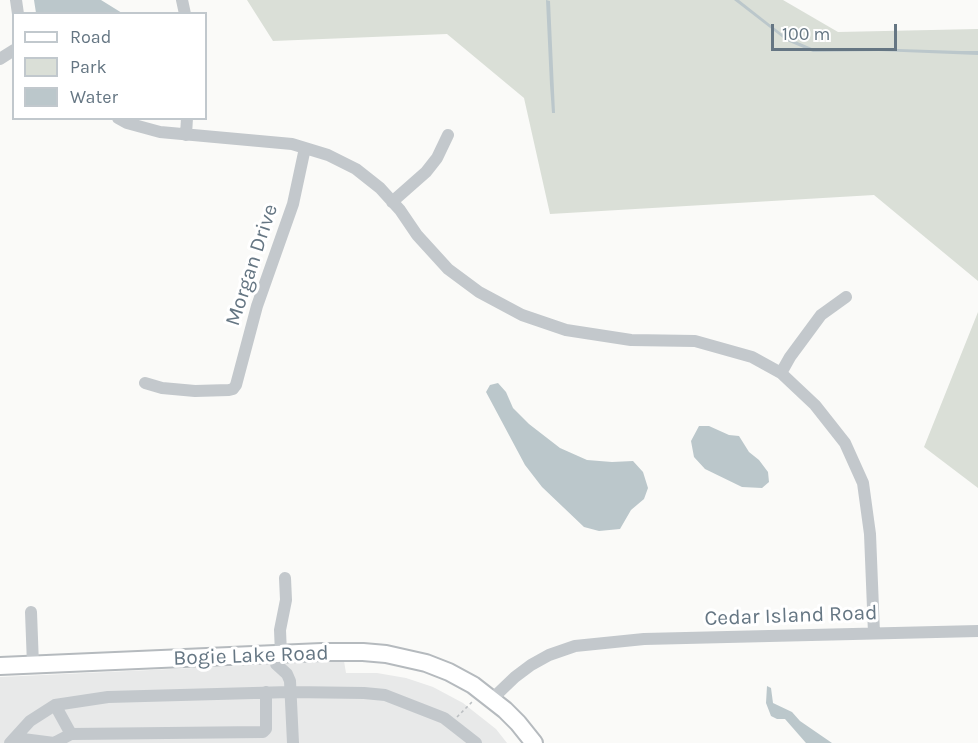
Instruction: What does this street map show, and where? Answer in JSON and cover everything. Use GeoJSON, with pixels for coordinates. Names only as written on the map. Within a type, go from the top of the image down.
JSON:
{"type":"FeatureCollection","features":[{"type":"Feature","properties":{"kind":"main road","name":"Bogie Lake Road"},"geometry":{"type":"LineString","coordinates":[[0,666],[278,654],[353,652],[395,655],[434,666],[487,695],[518,723],[534,743]]}},
{"type":"Feature","properties":{"kind":"street"},"geometry":{"type":"LineString","coordinates":[[122,120],[160,132],[292,144],[328,154],[356,169],[380,188],[417,236],[448,269],[478,292],[522,315],[566,330],[631,340],[695,341],[752,357],[782,373],[815,405],[845,443],[863,483],[870,534],[874,633]]}},
{"type":"Feature","properties":{"kind":"street"},"geometry":{"type":"LineString","coordinates":[[186,135],[187,120]]}},
{"type":"Feature","properties":{"kind":"street"},"geometry":{"type":"LineString","coordinates":[[392,202],[426,172],[437,158],[448,135]]}},
{"type":"Feature","properties":{"kind":"street","name":"Morgan Drive"},"geometry":{"type":"LineString","coordinates":[[145,383],[162,388],[195,391],[229,390],[236,385],[257,306],[293,204],[305,148]]}},
{"type":"Feature","properties":{"kind":"street"},"geometry":{"type":"LineString","coordinates":[[782,373],[790,357],[821,315],[846,297]]}},
{"type":"Feature","properties":{"kind":"street"},"geometry":{"type":"LineString","coordinates":[[285,578],[286,600],[276,664],[287,674],[290,681],[294,743]]}},
{"type":"Feature","properties":{"kind":"street"},"geometry":{"type":"LineString","coordinates":[[31,612],[33,665]]}},
{"type":"Feature","properties":{"kind":"street","name":"Cedar Island Road"},"geometry":{"type":"LineString","coordinates":[[487,695],[549,655],[575,646],[605,642],[644,639],[978,631]]}},
{"type":"Feature","properties":{"kind":"street"},"geometry":{"type":"LineString","coordinates":[[13,741],[54,743],[71,734],[263,732],[266,729],[266,692]]}},
{"type":"Feature","properties":{"kind":"street"},"geometry":{"type":"LineString","coordinates":[[13,741],[30,720],[55,705],[108,697],[290,692],[385,695],[433,713],[451,723],[476,743]]}},
{"type":"Feature","properties":{"kind":"street"},"geometry":{"type":"LineString","coordinates":[[55,705],[71,734]]}},
{"type":"Feature","properties":{"kind":"path"},"geometry":{"type":"LineString","coordinates":[[451,723],[487,695]]}},
{"type":"Feature","properties":{"kind":"shaded area"},"geometry":{"type":"Polygon","coordinates":[[[344,661],[346,673],[377,673],[406,678],[433,687],[463,703],[496,729],[507,743],[0,743],[0,677],[344,661]]]}},
{"type":"Feature","properties":{"kind":"green space"},"geometry":{"type":"Polygon","coordinates":[[[247,0],[783,0],[838,32],[978,29],[978,281],[874,195],[550,214],[524,98],[447,34],[273,41],[247,0]]]}},
{"type":"Feature","properties":{"kind":"green space"},"geometry":{"type":"Polygon","coordinates":[[[978,312],[978,488],[924,447],[978,312]]]}},
{"type":"Feature","properties":{"kind":"water"},"geometry":{"type":"Polygon","coordinates":[[[34,0],[101,0],[120,12],[36,12],[34,0]]]}},
{"type":"Feature","properties":{"kind":"water"},"geometry":{"type":"Polygon","coordinates":[[[546,0],[550,1],[555,113],[552,113],[546,0]]]}},
{"type":"Feature","properties":{"kind":"water"},"geometry":{"type":"Polygon","coordinates":[[[734,0],[739,0],[786,37],[814,49],[978,51],[978,55],[879,51],[813,52],[787,41],[734,0]]]}},
{"type":"Feature","properties":{"kind":"water"},"geometry":{"type":"Polygon","coordinates":[[[498,383],[506,392],[513,408],[529,424],[560,448],[587,460],[633,461],[643,472],[648,488],[644,499],[631,510],[620,529],[599,531],[584,527],[542,487],[525,465],[486,392],[490,385],[498,383]]]}},
{"type":"Feature","properties":{"kind":"water"},"geometry":{"type":"Polygon","coordinates":[[[699,426],[709,426],[729,435],[739,436],[749,452],[768,472],[769,482],[762,488],[742,487],[705,469],[694,457],[691,441],[699,426]]]}},
{"type":"Feature","properties":{"kind":"water"},"geometry":{"type":"Polygon","coordinates":[[[767,686],[771,688],[773,703],[792,712],[800,721],[832,743],[806,743],[785,719],[771,716],[766,703],[767,686]]]}}]}
